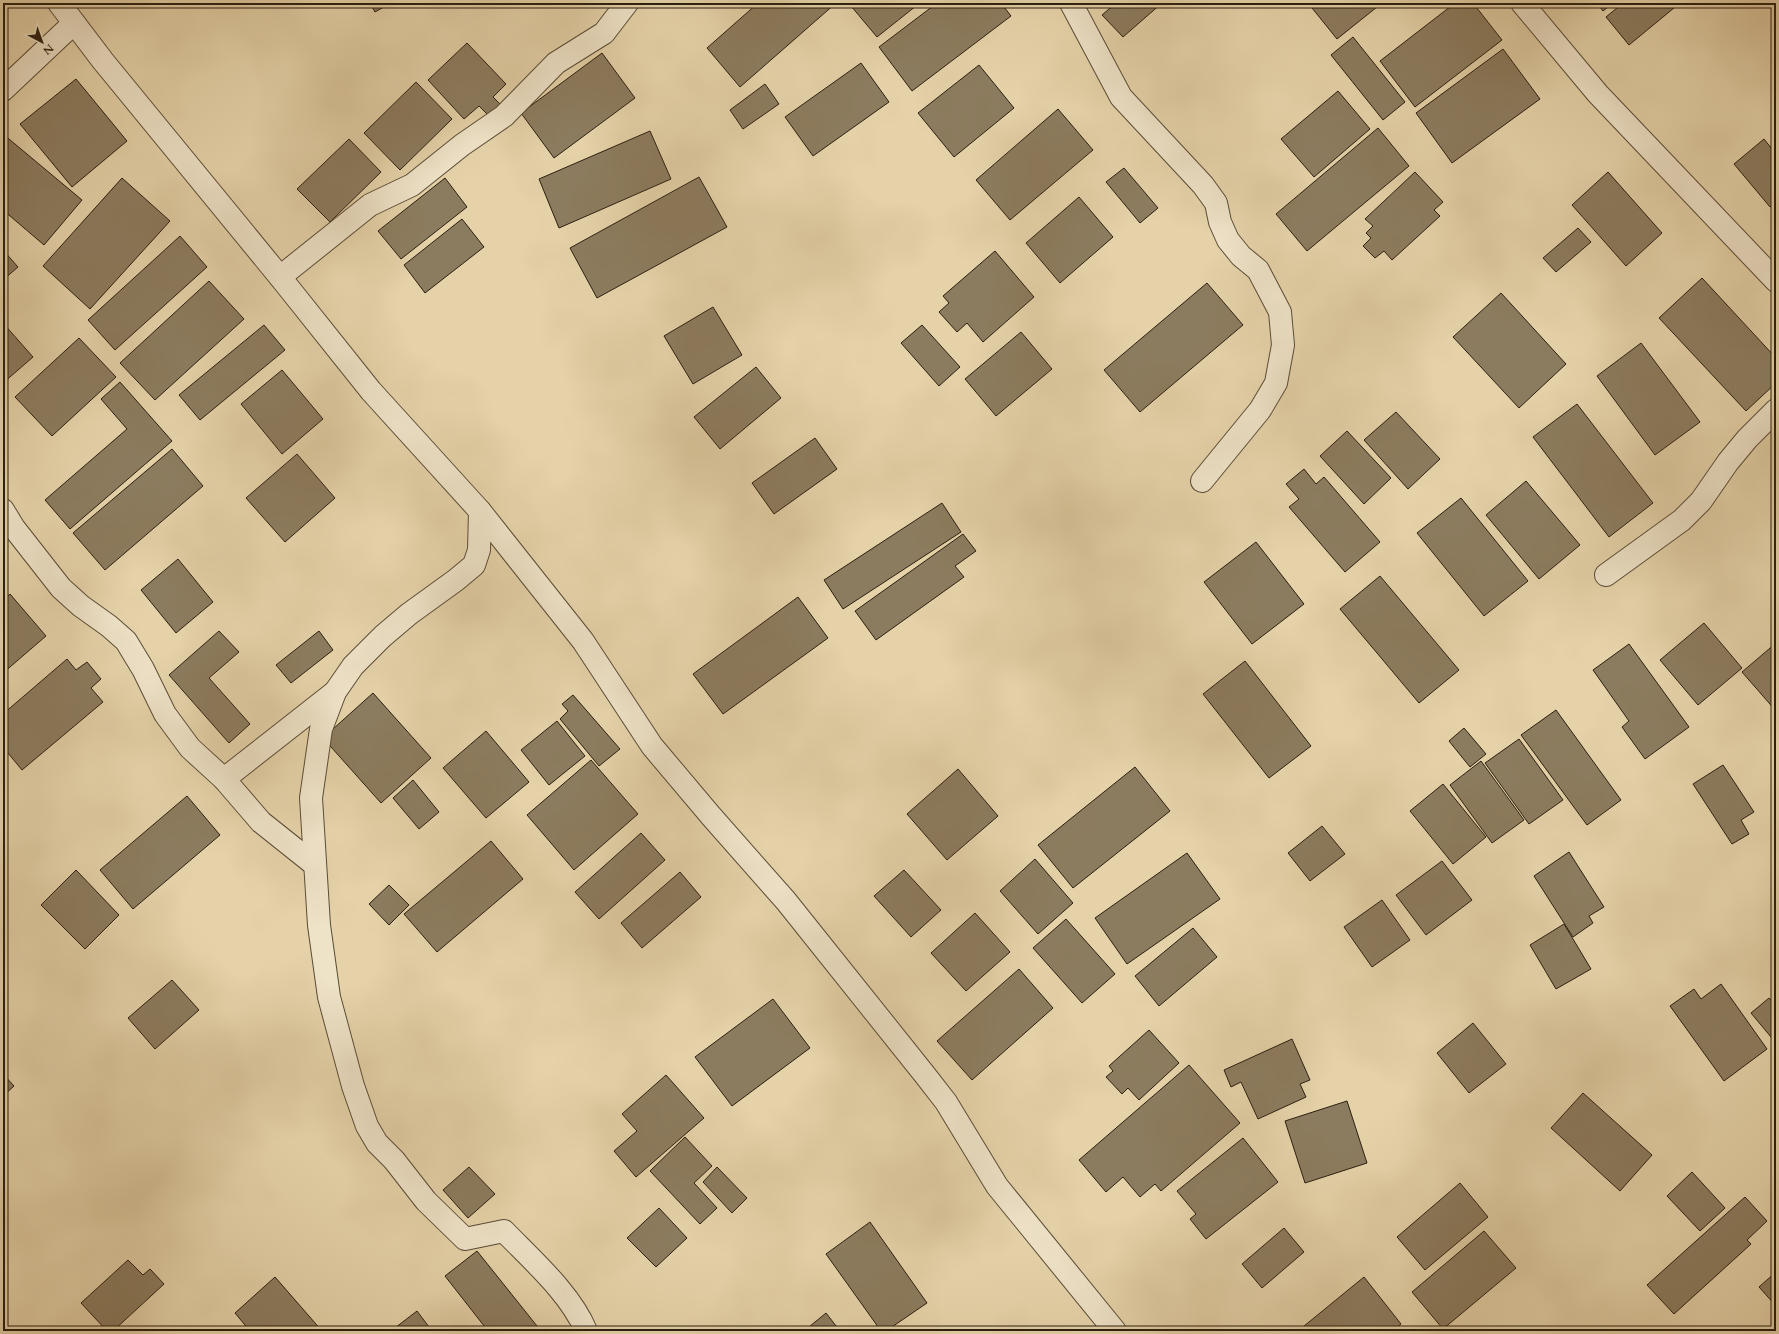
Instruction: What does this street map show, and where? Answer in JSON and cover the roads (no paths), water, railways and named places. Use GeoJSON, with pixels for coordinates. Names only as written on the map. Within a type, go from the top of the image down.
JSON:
{"type":"FeatureCollection","features":[{"type":"Feature","properties":{"kind":"street"},"geometry":{"type":"LineString","coordinates":[[59,3],[103,61],[371,391],[480,511],[583,640],[652,746],[786,901],[925,1074],[946,1102],[997,1186],[1115,1331]]}},
{"type":"Feature","properties":{"kind":"street"},"geometry":{"type":"LineString","coordinates":[[280,278],[370,205],[412,185],[462,145],[504,116],[556,63],[604,33],[627,3]]}},
{"type":"Feature","properties":{"kind":"street"},"geometry":{"type":"LineString","coordinates":[[1071,3],[1106,65],[1121,97],[1203,185],[1216,203],[1220,222],[1228,240],[1241,256],[1258,270],[1280,312],[1283,345],[1276,382],[1260,410],[1202,481]]}},
{"type":"Feature","properties":{"kind":"street"},"geometry":{"type":"LineString","coordinates":[[1522,3],[1598,94],[1776,281]]}},
{"type":"Feature","properties":{"kind":"street"},"geometry":{"type":"LineString","coordinates":[[3,90],[74,23]]}},
{"type":"Feature","properties":{"kind":"street"},"geometry":{"type":"LineString","coordinates":[[1606,575],[1682,520],[1701,500],[1728,462],[1747,439],[1776,410]]}},
{"type":"Feature","properties":{"kind":"street"},"geometry":{"type":"LineString","coordinates":[[3,510],[14,528],[61,588],[81,606],[109,626],[126,641],[143,669],[165,714],[190,748],[224,779],[261,822],[315,865]]}},
{"type":"Feature","properties":{"kind":"street"},"geometry":{"type":"LineString","coordinates":[[480,511],[479,550],[474,565],[409,614],[383,636],[353,666],[335,692],[321,729],[311,798],[319,925],[329,997],[353,1086],[367,1126],[377,1143],[394,1160],[426,1201],[465,1239],[504,1231],[558,1288],[581,1318],[586,1331]]}},
{"type":"Feature","properties":{"kind":"street"},"geometry":{"type":"LineString","coordinates":[[224,779],[335,692]]}}]}
